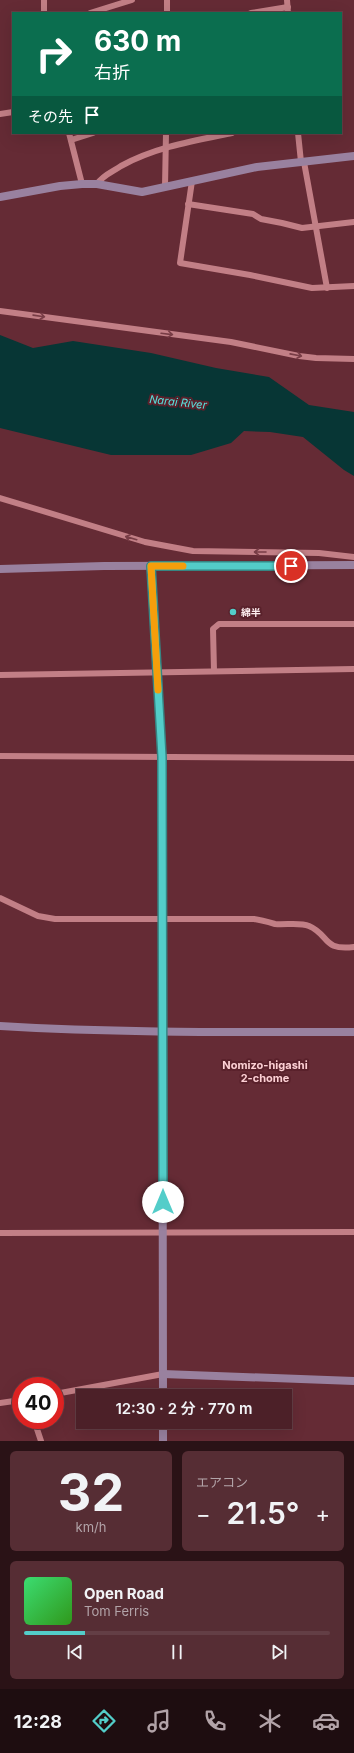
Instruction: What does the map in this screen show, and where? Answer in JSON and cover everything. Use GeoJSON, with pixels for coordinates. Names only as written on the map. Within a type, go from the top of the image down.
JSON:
{"type":"FeatureCollection","features":[{"type":"Feature","properties":{"kind":"street"},"geometry":{"type":"LineString","coordinates":[[44,0],[44,12]]}},
{"type":"Feature","properties":{"kind":"street"},"geometry":{"type":"LineString","coordinates":[[93,12],[132,0]]}},
{"type":"Feature","properties":{"kind":"street"},"geometry":{"type":"LineString","coordinates":[[167,0],[167,12]]}},
{"type":"Feature","properties":{"kind":"street"},"geometry":{"type":"LineString","coordinates":[[263,12],[288,10],[287,0]]}},
{"type":"Feature","properties":{"kind":"street"},"geometry":{"type":"LineString","coordinates":[[0,114],[12,112]]}},
{"type":"Feature","properties":{"kind":"street"},"geometry":{"type":"LineString","coordinates":[[69,134],[82,184]]}},
{"type":"Feature","properties":{"kind":"street"},"geometry":{"type":"LineString","coordinates":[[71,140],[90,134]]}},
{"type":"Feature","properties":{"kind":"street"},"geometry":{"type":"LineString","coordinates":[[165,187],[166,134]]}},
{"type":"Feature","properties":{"kind":"street"},"geometry":{"type":"LineString","coordinates":[[97,184],[102,177],[139,156],[166,147],[227,134]]}},
{"type":"Feature","properties":{"kind":"street"},"geometry":{"type":"LineString","coordinates":[[298,134],[302,162],[327,288]]}},
{"type":"Feature","properties":{"kind":"street"},"geometry":{"type":"LineString","coordinates":[[0,197],[60,186],[82,184],[97,184],[135,192],[257,167],[354,156]]}},
{"type":"Feature","properties":{"kind":"street"},"geometry":{"type":"LineString","coordinates":[[192,181],[180,262],[312,288],[354,286]]}},
{"type":"Feature","properties":{"kind":"street"},"geometry":{"type":"LineString","coordinates":[[188,204],[253,214],[261,220],[302,228],[354,222]]}},
{"type":"Feature","properties":{"kind":"street"},"geometry":{"type":"LineString","coordinates":[[0,311],[231,342],[299,356],[354,359]]}},
{"type":"Feature","properties":{"kind":"street"},"geometry":{"type":"LineString","coordinates":[[0,498],[146,542],[193,551],[319,552],[354,557]]}},
{"type":"Feature","properties":{"kind":"street"},"geometry":{"type":"LineString","coordinates":[[0,569],[24,567],[354,565]]}},
{"type":"Feature","properties":{"kind":"street"},"geometry":{"type":"LineString","coordinates":[[151,566],[162,757],[163,1389]]}},
{"type":"Feature","properties":{"kind":"street"},"geometry":{"type":"LineString","coordinates":[[214,671],[213,629],[220,624],[354,624]]}},
{"type":"Feature","properties":{"kind":"street"},"geometry":{"type":"LineString","coordinates":[[0,675],[354,669]]}},
{"type":"Feature","properties":{"kind":"street"},"geometry":{"type":"LineString","coordinates":[[0,756],[354,758]]}},
{"type":"Feature","properties":{"kind":"street"},"geometry":{"type":"LineString","coordinates":[[0,898],[38,916],[55,919],[254,919],[276,924],[308,926],[318,932],[329,945],[340,948],[354,947]]}},
{"type":"Feature","properties":{"kind":"street"},"geometry":{"type":"LineString","coordinates":[[0,1026],[162,1032],[354,1032]]}},
{"type":"Feature","properties":{"kind":"street"},"geometry":{"type":"LineString","coordinates":[[0,1233],[354,1232]]}},
{"type":"Feature","properties":{"kind":"street"},"geometry":{"type":"LineString","coordinates":[[64,1392],[163,1374],[354,1381]]}},
{"type":"Feature","properties":{"kind":"street"},"geometry":{"type":"LineString","coordinates":[[0,1403],[12,1401]]}},
{"type":"Feature","properties":{"kind":"street"},"geometry":{"type":"LineString","coordinates":[[37,1429],[41,1441]]}},
{"type":"Feature","properties":{"kind":"street"},"geometry":{"type":"LineString","coordinates":[[163,1429],[163,1441]]}},
{"type":"Feature","properties":{"kind":"water","name":"Narai River"},"geometry":{"type":"Polygon","coordinates":[[[0,335],[33,348],[73,341],[151,353],[216,368],[269,377],[309,405],[354,412],[354,476],[344,470],[303,437],[270,432],[244,431],[231,443],[191,455],[111,455],[0,428],[0,335]]]}},
{"type":"Feature","properties":{"kind":"slow traffic"},"geometry":{"type":"LineString","coordinates":[[158,690],[151,566],[183,566]]}},
{"type":"Feature","properties":{"kind":"place","name":"綿半"},"geometry":{"type":"Point","coordinates":[233,612]}},
{"type":"Feature","properties":{"kind":"district","name":"Nomizo-higashi 2-chome"},"geometry":{"type":"Point","coordinates":[265,1071]}},
{"type":"Feature","properties":{"kind":"route"},"geometry":{"type":"LineString","coordinates":[[163,1202],[162,757],[151,566],[291,566]]}}]}
